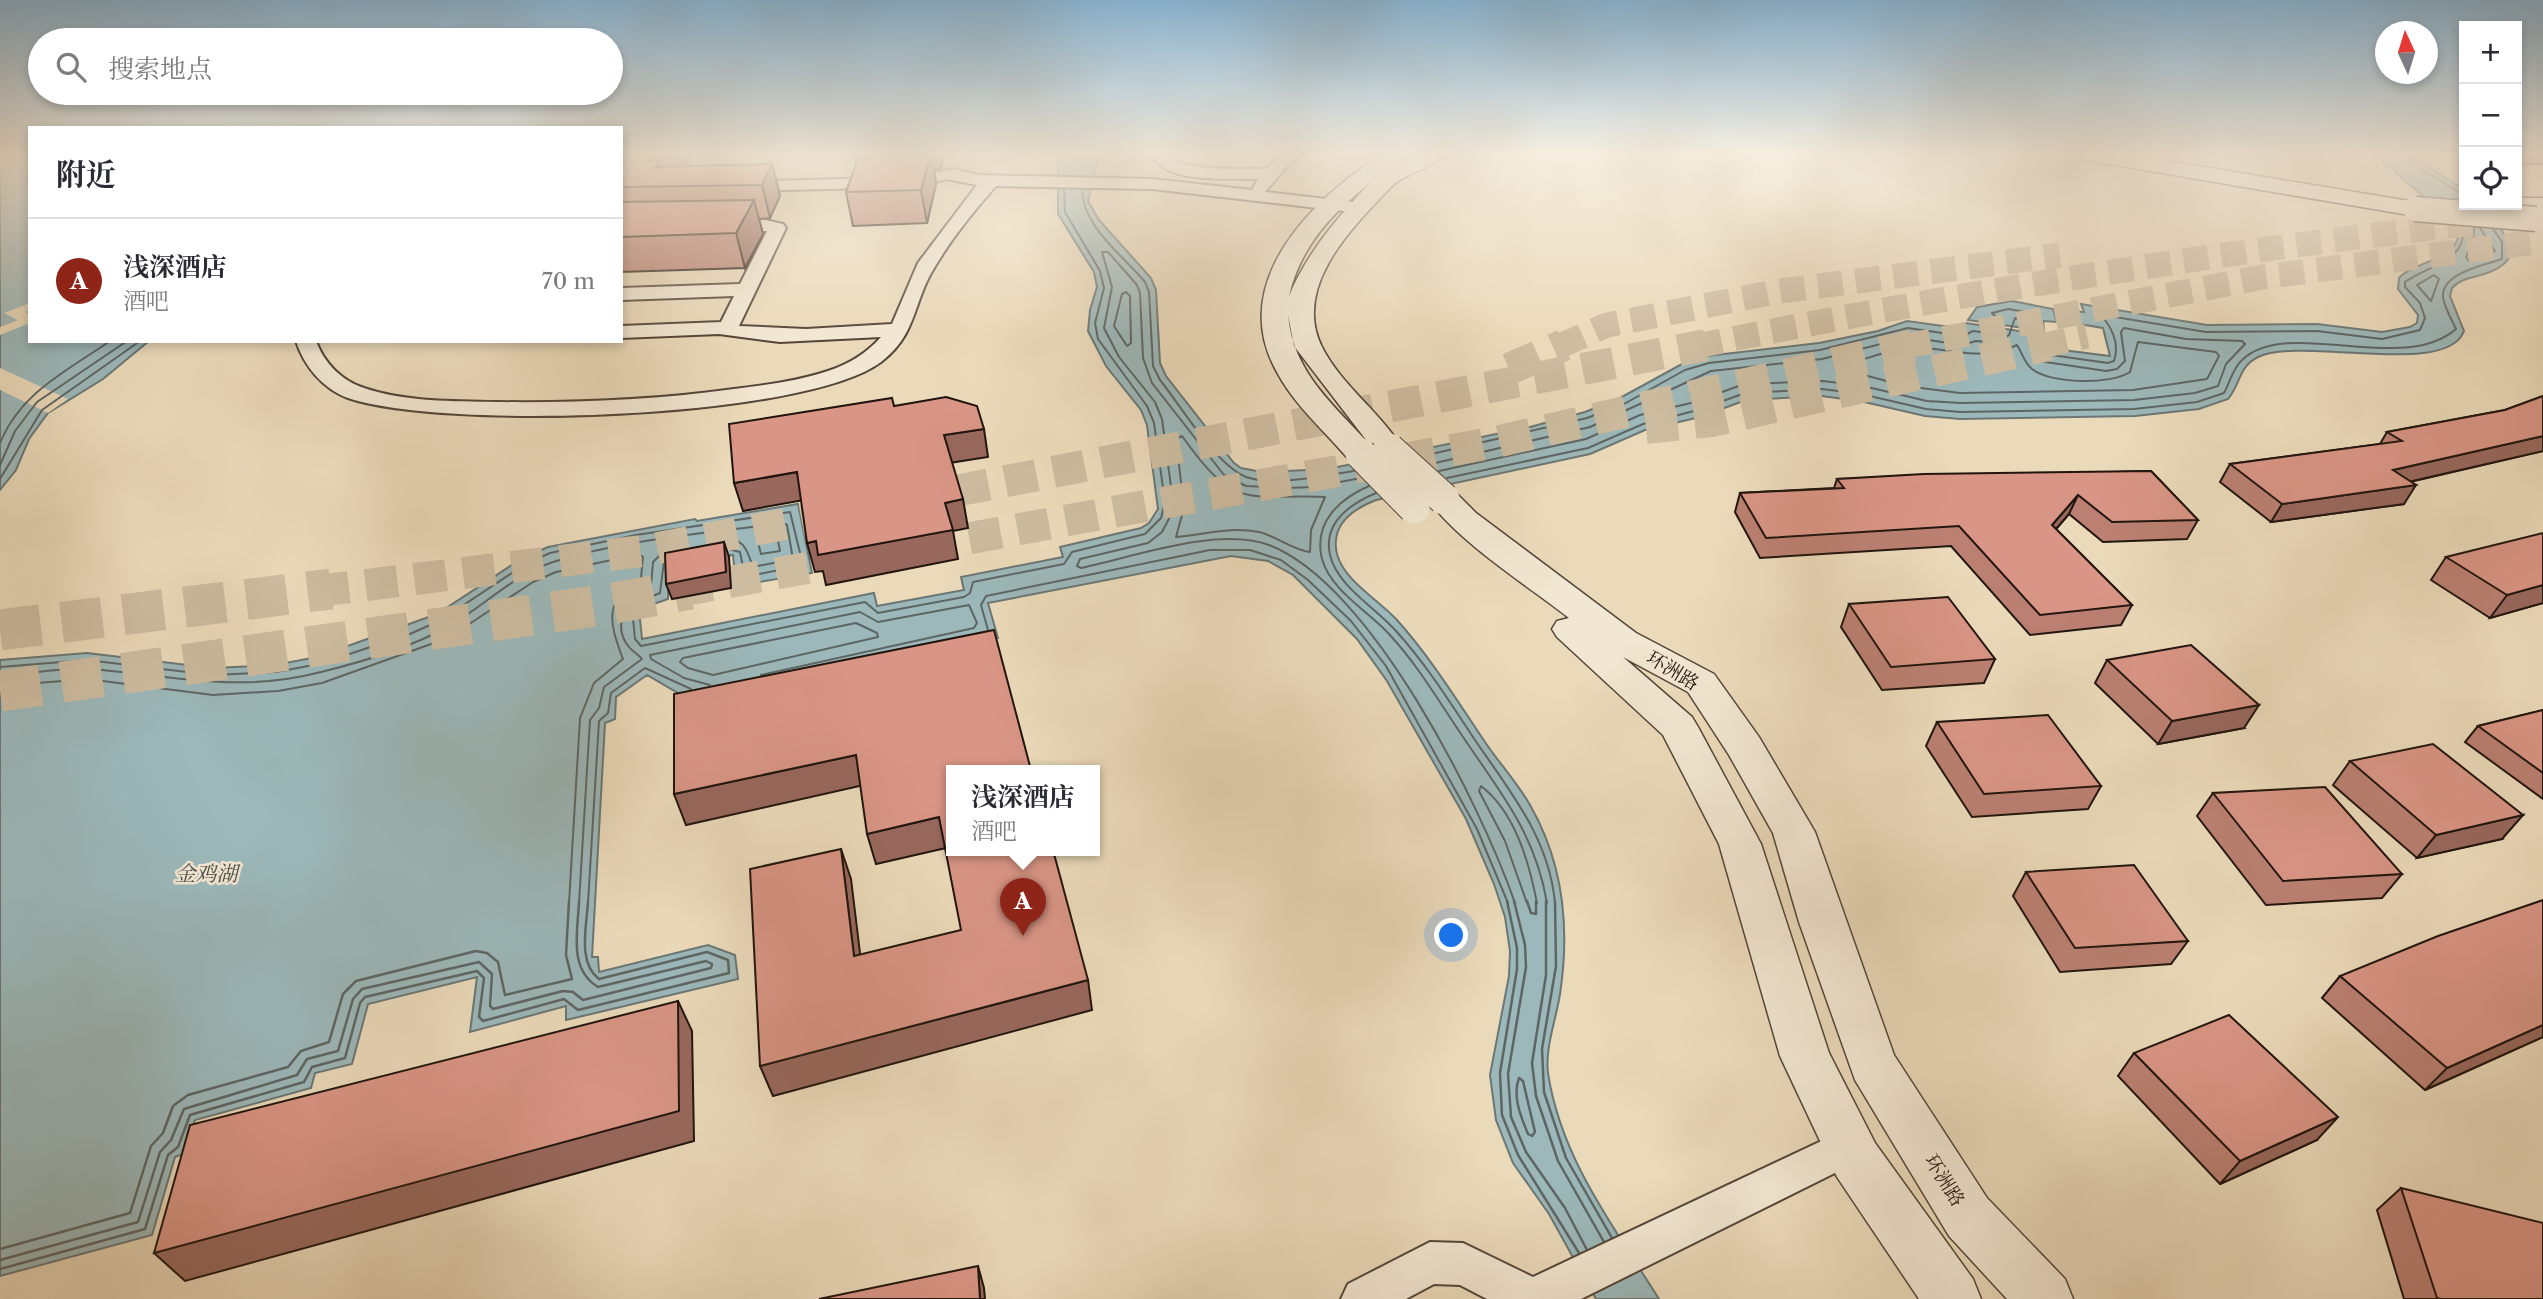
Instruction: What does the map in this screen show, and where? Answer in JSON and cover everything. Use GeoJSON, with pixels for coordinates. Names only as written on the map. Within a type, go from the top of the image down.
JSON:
{"type":"FeatureCollection","features":[{"type":"Feature","properties":{"kind":"street"},"geometry":{"type":"LineString","coordinates":[[306,343],[309,354],[324,374],[356,393],[415,405],[550,410],[741,396],[823,381],[872,359],[904,321],[919,277],[964,214]]}},
{"type":"Feature","properties":{"kind":"street","name":"环洲路"},"geometry":{"type":"LineString","coordinates":[[1322,214],[1306,232],[1285,268],[1275,294],[1271,323],[1291,373],[1429,504],[1539,603],[1610,647],[1701,683],[1745,747],[1794,832],[1822,922],[1873,1065],[1968,1217],[2045,1299]]}},
{"type":"Feature","properties":{"kind":"street","name":"环洲路"},"geometry":{"type":"LineString","coordinates":[[1356,214],[1334,236],[1313,270],[1299,305],[1308,346],[1375,451]]}},
{"type":"Feature","properties":{"kind":"street"},"geometry":{"type":"LineString","coordinates":[[705,225],[761,224],[777,228],[727,331]]}},
{"type":"Feature","properties":{"kind":"street"},"geometry":{"type":"LineString","coordinates":[[623,294],[747,290]]}},
{"type":"Feature","properties":{"kind":"street"},"geometry":{"type":"LineString","coordinates":[[623,332],[727,331],[747,334],[896,330]]}},
{"type":"Feature","properties":{"kind":"street","name":"环洲路"},"geometry":{"type":"LineString","coordinates":[[1610,647],[1678,727],[1740,844],[1805,1056],[1849,1146],[1953,1299]]}},
{"type":"Feature","properties":{"kind":"street"},"geometry":{"type":"LineString","coordinates":[[1363,1299],[1430,1263],[1463,1264],[1539,1295],[1849,1146]]}},
{"type":"Feature","properties":{"kind":"water"},"geometry":{"type":"Polygon","coordinates":[[[0,214],[28,214],[28,343],[147,343],[103,379],[48,413],[29,439],[16,470],[0,490],[0,214]]]}},
{"type":"Feature","properties":{"kind":"water","name":"金鸡湖"},"geometry":{"type":"Polygon","coordinates":[[[1058,214],[1095,214],[1151,278],[1156,290],[1160,363],[1166,376],[1234,463],[1241,468],[1262,472],[1328,469],[1530,427],[1585,412],[1620,398],[1682,364],[1707,356],[1819,343],[1878,331],[1907,321],[1964,329],[1966,323],[2045,335],[2047,348],[2110,356],[2103,328],[2073,323],[2069,311],[2084,312],[2081,304],[2207,325],[2317,324],[2382,332],[2410,327],[2417,323],[2418,315],[2398,289],[2399,278],[2452,249],[2458,232],[2442,214],[2487,214],[2504,234],[2510,253],[2507,261],[2497,268],[2462,281],[2452,288],[2450,296],[2464,331],[2452,345],[2431,352],[2403,354],[2306,351],[2278,352],[2258,357],[2243,371],[2228,399],[2199,409],[2135,416],[1960,419],[1925,416],[1860,401],[1821,396],[1746,400],[1700,417],[1645,430],[1590,454],[1376,500],[1359,508],[1345,520],[1337,535],[1336,544],[1341,564],[1354,581],[1397,620],[1421,650],[1520,790],[1541,827],[1557,873],[1564,921],[1563,969],[1547,1063],[1555,1104],[1577,1163],[1608,1219],[1659,1299],[1596,1299],[1549,1214],[1513,1163],[1496,1120],[1490,1075],[1509,976],[1510,951],[1505,917],[1466,819],[1387,681],[1357,639],[1293,575],[1268,561],[1231,556],[988,603],[998,638],[712,702],[678,693],[647,675],[616,697],[615,719],[605,723],[592,957],[598,957],[599,972],[708,945],[735,955],[738,979],[566,1020],[566,1006],[470,1032],[477,977],[368,1004],[352,1064],[315,1073],[311,1088],[195,1120],[183,1154],[175,1157],[152,1235],[0,1276],[0,660],[87,653],[213,668],[275,665],[317,657],[437,614],[521,559],[548,547],[695,519],[697,521],[798,504],[812,573],[736,586],[733,555],[668,566],[668,599],[639,609],[642,639],[874,593],[877,606],[964,590],[961,577],[1063,557],[1060,547],[1141,528],[1149,523],[1158,509],[1147,425],[1141,410],[1106,366],[1088,331],[1090,310],[1097,287],[1094,272],[1058,214]]]}},
{"type":"Feature","properties":{"kind":"water"},"geometry":{"type":"Polygon","coordinates":[[[2012,301],[2053,309],[2057,322],[2043,321],[2044,331],[1968,320],[1977,307],[2012,301]]]}},
{"type":"Feature","properties":{"kind":"pier"},"geometry":{"type":"Polygon","coordinates":[[[28,304],[28,311],[25,312],[28,313],[28,324],[0,335],[0,327],[18,320],[4,313],[28,304]]]}},
{"type":"Feature","properties":{"kind":"pier"},"geometry":{"type":"Polygon","coordinates":[[[0,368],[68,399],[48,413],[0,390],[0,368]]]}},
{"type":"Feature","properties":{"kind":"building"},"geometry":{"type":"Polygon","coordinates":[[[623,214],[747,214],[736,233],[623,237],[623,214]]]}},
{"type":"Feature","properties":{"kind":"building"},"geometry":{"type":"Polygon","coordinates":[[[2543,396],[2543,436],[2393,470],[2416,485],[2282,504],[2230,464],[2402,441],[2387,432],[2505,410],[2543,396]]]}},
{"type":"Feature","properties":{"kind":"building"},"geometry":{"type":"Polygon","coordinates":[[[946,397],[977,406],[984,429],[944,435],[963,499],[945,503],[953,530],[818,555],[816,541],[807,543],[797,472],[734,483],[729,424],[892,398],[894,406],[946,397]]]}},
{"type":"Feature","properties":{"kind":"building"},"geometry":{"type":"Polygon","coordinates":[[[2151,471],[2198,520],[2112,522],[2078,495],[2052,525],[2132,605],[2040,615],[1959,526],[1766,538],[1740,493],[1844,488],[1837,479],[1924,474],[2151,471]]]}},
{"type":"Feature","properties":{"kind":"building"},"geometry":{"type":"Polygon","coordinates":[[[2543,533],[2543,585],[2507,595],[2446,557],[2543,533]]]}},
{"type":"Feature","properties":{"kind":"building"},"geometry":{"type":"Polygon","coordinates":[[[724,542],[726,572],[666,584],[665,553],[724,542]]]}},
{"type":"Feature","properties":{"kind":"building"},"geometry":{"type":"Polygon","coordinates":[[[1948,597],[1995,659],[1891,667],[1849,604],[1948,597]]]}},
{"type":"Feature","properties":{"kind":"building"},"geometry":{"type":"Polygon","coordinates":[[[994,630],[1030,765],[946,765],[946,853],[939,817],[867,834],[856,755],[674,794],[674,694],[994,630]]]}},
{"type":"Feature","properties":{"kind":"building"},"geometry":{"type":"Polygon","coordinates":[[[2191,645],[2259,705],[2172,721],[2107,660],[2191,645]]]}},
{"type":"Feature","properties":{"kind":"building"},"geometry":{"type":"Polygon","coordinates":[[[2543,710],[2543,773],[2478,726],[2543,710]]]}},
{"type":"Feature","properties":{"kind":"building"},"geometry":{"type":"Polygon","coordinates":[[[2048,715],[2101,786],[1984,794],[1937,722],[2048,715]]]}},
{"type":"Feature","properties":{"kind":"building"},"geometry":{"type":"Polygon","coordinates":[[[2433,744],[2523,815],[2436,835],[2350,761],[2433,744]]]}},
{"type":"Feature","properties":{"kind":"building"},"geometry":{"type":"Polygon","coordinates":[[[2325,787],[2402,874],[2283,881],[2213,793],[2325,787]]]}},
{"type":"Feature","properties":{"kind":"building"},"geometry":{"type":"Polygon","coordinates":[[[841,849],[854,956],[961,930],[947,856],[1055,856],[1088,980],[760,1066],[750,869],[841,849]]]}},
{"type":"Feature","properties":{"kind":"building"},"geometry":{"type":"Polygon","coordinates":[[[2134,865],[2188,941],[2075,948],[2026,872],[2134,865]]]}},
{"type":"Feature","properties":{"kind":"building"},"geometry":{"type":"Polygon","coordinates":[[[2543,900],[2543,1025],[2447,1068],[2340,976],[2438,936],[2543,900]]]}},
{"type":"Feature","properties":{"kind":"building"},"geometry":{"type":"Polygon","coordinates":[[[678,1001],[679,1111],[154,1253],[190,1125],[678,1001]]]}},
{"type":"Feature","properties":{"kind":"building"},"geometry":{"type":"Polygon","coordinates":[[[2229,1015],[2338,1117],[2240,1161],[2134,1053],[2229,1015]]]}},
{"type":"Feature","properties":{"kind":"building"},"geometry":{"type":"Polygon","coordinates":[[[2401,1188],[2543,1223],[2543,1299],[2437,1298],[2401,1188]]]}},
{"type":"Feature","properties":{"kind":"building"},"geometry":{"type":"Polygon","coordinates":[[[978,1266],[980,1299],[819,1299],[978,1266]]]}},
{"type":"Feature","properties":{"kind":"tunnel"},"geometry":{"type":"LineString","coordinates":[[1697,346],[1893,308],[2089,275],[2483,222]]}},
{"type":"Feature","properties":{"kind":"tunnel"},"geometry":{"type":"LineString","coordinates":[[1906,346],[2262,277],[2543,241]]}},
{"type":"Feature","properties":{"kind":"tunnel"},"geometry":{"type":"LineString","coordinates":[[1560,346],[1607,325],[1780,291],[2060,255]]}},
{"type":"Feature","properties":{"kind":"tunnel"},"geometry":{"type":"LineString","coordinates":[[2042,346],[2087,336]]}},
{"type":"Feature","properties":{"kind":"tunnel"},"geometry":{"type":"LineString","coordinates":[[1509,369],[1564,345]]}},
{"type":"Feature","properties":{"kind":"tunnel"},"geometry":{"type":"LineString","coordinates":[[909,500],[1706,345]]}},
{"type":"Feature","properties":{"kind":"tunnel"},"geometry":{"type":"LineString","coordinates":[[680,591],[1491,443],[1914,345]]}},
{"type":"Feature","properties":{"kind":"tunnel"},"geometry":{"type":"LineString","coordinates":[[1646,428],[1712,421],[2049,345]]}},
{"type":"Feature","properties":{"kind":"tunnel"},"geometry":{"type":"LineString","coordinates":[[317,591],[642,551],[854,511]]}},
{"type":"Feature","properties":{"kind":"tunnel"},"geometry":{"type":"LineString","coordinates":[[0,630],[331,589]]}},
{"type":"Feature","properties":{"kind":"tunnel"},"geometry":{"type":"LineString","coordinates":[[0,691],[609,604],[690,589]]}},
{"type":"Feature","properties":{"kind":"place","name":"浅深酒店"},"geometry":{"type":"Point","coordinates":[1023,936]}}]}
